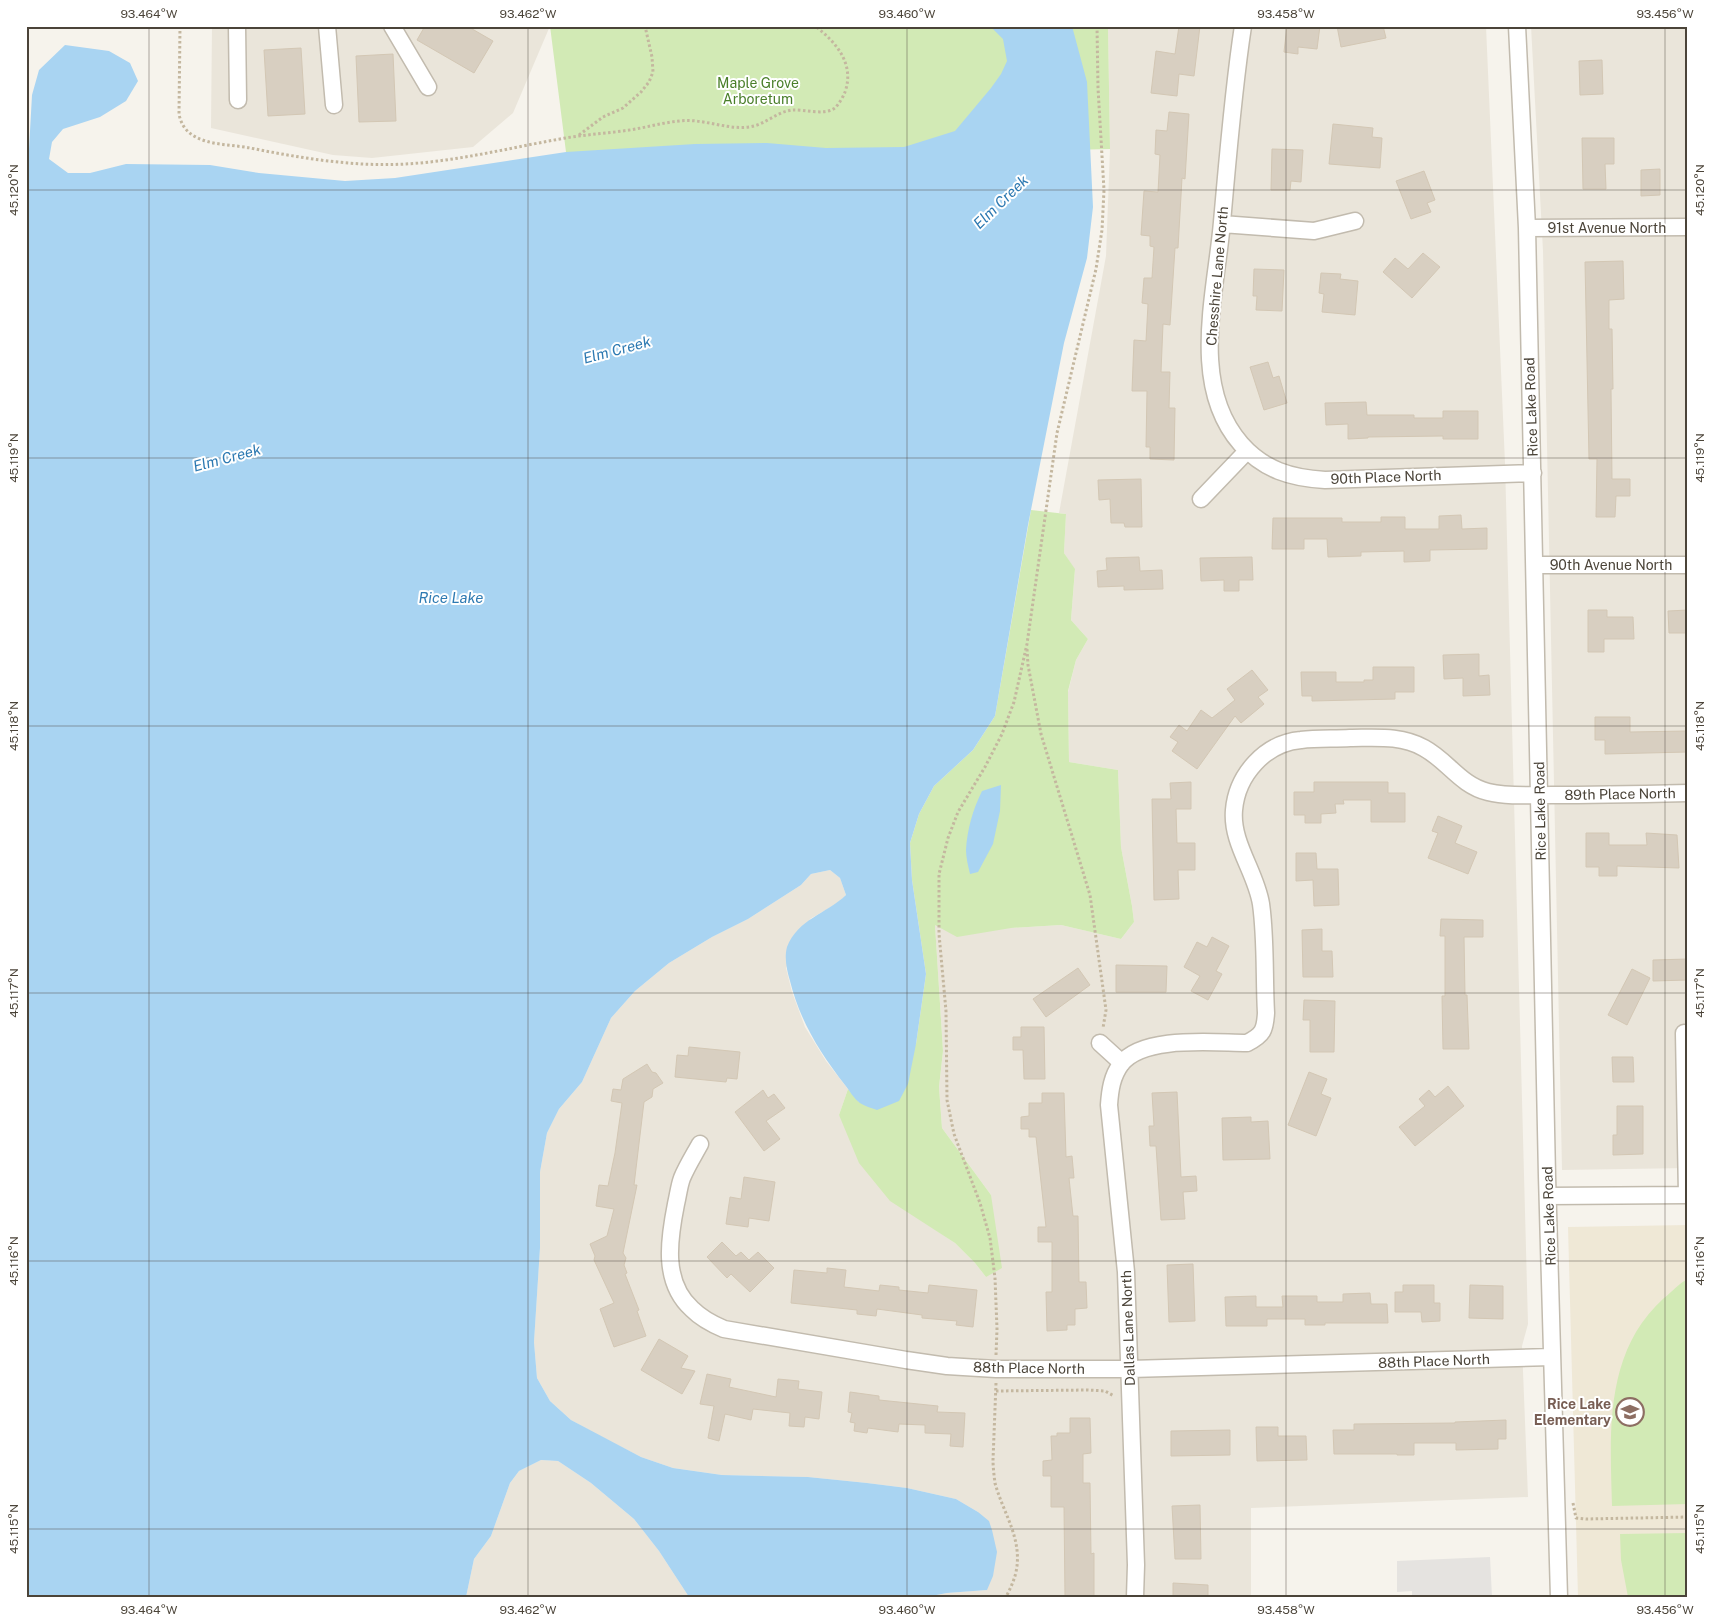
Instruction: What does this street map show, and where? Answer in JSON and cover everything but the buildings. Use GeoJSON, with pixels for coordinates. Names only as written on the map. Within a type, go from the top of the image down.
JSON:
{"type":"FeatureCollection","features":[{"type":"Feature","properties":{"kind":"street"},"geometry":{"type":"LineString","coordinates":[[238,26],[238,100]]}},
{"type":"Feature","properties":{"kind":"street"},"geometry":{"type":"LineString","coordinates":[[327,26],[334,105]]}},
{"type":"Feature","properties":{"kind":"street"},"geometry":{"type":"LineString","coordinates":[[392,26],[428,86]]}},
{"type":"Feature","properties":{"kind":"street","name":"Chesshire Lane North"},"geometry":{"type":"LineString","coordinates":[[1243,26],[1232,102],[1211,326],[1210,363],[1214,393],[1223,419],[1247,451]]}},
{"type":"Feature","properties":{"kind":"street","name":"Rice Lake Road"},"geometry":{"type":"LineString","coordinates":[[1517,26],[1527,228],[1548,1196],[1559,1597]]}},
{"type":"Feature","properties":{"kind":"street"},"geometry":{"type":"LineString","coordinates":[[1222,224],[1314,231],[1355,221]]}},
{"type":"Feature","properties":{"kind":"street","name":"91st Avenue North"},"geometry":{"type":"LineString","coordinates":[[1527,228],[1688,227]]}},
{"type":"Feature","properties":{"kind":"street"},"geometry":{"type":"LineString","coordinates":[[1201,498],[1247,451]]}},
{"type":"Feature","properties":{"kind":"street","name":"90th Place North"},"geometry":{"type":"LineString","coordinates":[[1247,451],[1264,464],[1285,474],[1306,479],[1533,472]]}},
{"type":"Feature","properties":{"kind":"street","name":"90th Avenue North"},"geometry":{"type":"LineString","coordinates":[[1535,565],[1688,564]]}},
{"type":"Feature","properties":{"kind":"street","name":"89th Place North"},"geometry":{"type":"LineString","coordinates":[[1122,1063],[1149,1046],[1160,1044],[1247,1043],[1258,1038],[1265,1028],[1261,903],[1255,880],[1235,829],[1234,811],[1243,779],[1252,766],[1267,752],[1282,744],[1300,740],[1403,739],[1424,748],[1441,760],[1470,786],[1507,795],[1688,793]]}},
{"type":"Feature","properties":{"kind":"street"},"geometry":{"type":"LineString","coordinates":[[1548,1196],[1688,1195],[1684,1033]]}},
{"type":"Feature","properties":{"kind":"street"},"geometry":{"type":"LineString","coordinates":[[1100,1043],[1122,1063]]}},
{"type":"Feature","properties":{"kind":"street","name":"Dallas Lane North"},"geometry":{"type":"LineString","coordinates":[[1122,1063],[1110,1087],[1109,1104],[1126,1272],[1136,1565],[1135,1597]]}},
{"type":"Feature","properties":{"kind":"street","name":"88th Place North"},"geometry":{"type":"LineString","coordinates":[[700,1144],[681,1180],[669,1254],[672,1274],[678,1291],[690,1308],[706,1321],[724,1329],[947,1366],[996,1369],[1130,1369],[1552,1357]]}},
{"type":"Feature","properties":{"kind":"path"},"geometry":{"type":"LineString","coordinates":[[180,26],[181,59],[178,98],[180,121],[188,132],[204,142],[307,158],[376,164],[434,161],[502,151],[579,135],[622,131],[689,120],[702,120],[737,127],[749,127],[786,111],[826,111],[834,109],[844,95],[847,86],[847,66],[838,48],[815,26]]}},
{"type":"Feature","properties":{"kind":"path"},"geometry":{"type":"LineString","coordinates":[[996,1359],[995,1278],[990,1238],[980,1203],[954,1134],[947,1100],[946,1011],[939,934],[939,874],[948,838],[958,812],[985,767],[1005,726],[1014,702],[1027,644],[1057,433],[1087,314],[1102,230],[1104,190],[1098,88],[1097,26]]}},
{"type":"Feature","properties":{"kind":"path"},"geometry":{"type":"LineString","coordinates":[[579,135],[593,123],[628,105],[649,82],[653,72],[645,27]]}},
{"type":"Feature","properties":{"kind":"path"},"geometry":{"type":"LineString","coordinates":[[1027,644],[1028,665],[1041,734],[1090,895],[1106,1010],[1100,1043]]}},
{"type":"Feature","properties":{"kind":"path"},"geometry":{"type":"LineString","coordinates":[[996,1381],[994,1472],[999,1493],[1013,1529],[1017,1548],[1016,1572],[1006,1597]]}},
{"type":"Feature","properties":{"kind":"path"},"geometry":{"type":"LineString","coordinates":[[996,1391],[1088,1390],[1105,1391],[1120,1397]]}},
{"type":"Feature","properties":{"kind":"path"},"geometry":{"type":"LineString","coordinates":[[1569,1501],[1573,1502],[1576,1518],[1586,1520],[1688,1517]]}},
{"type":"Feature","properties":{"kind":"shaded area"},"geometry":{"type":"Polygon","coordinates":[[[212,26],[550,26],[513,113],[473,147],[372,158],[333,155],[211,128],[212,26]]]}},
{"type":"Feature","properties":{"kind":"shaded area"},"geometry":{"type":"Polygon","coordinates":[[[1108,26],[1486,26],[1505,463],[1528,1324],[1522,1346],[1528,1497],[1251,1508],[1251,1597],[926,1597],[947,1593],[987,1590],[978,1512],[956,1499],[907,1488],[867,1483],[808,1477],[722,1475],[673,1468],[641,1457],[600,1436],[571,1420],[550,1401],[537,1378],[534,1342],[540,1248],[540,1172],[547,1133],[559,1109],[582,1082],[611,1018],[635,991],[669,963],[712,937],[748,919],[801,885],[811,874],[830,870],[840,878],[846,895],[838,903],[810,919],[786,968],[792,992],[805,1027],[826,1061],[848,1089],[839,1115],[927,1224],[955,1243],[986,1277],[991,1195],[942,1128],[939,1087],[943,1051],[935,925],[1011,928],[1061,925],[1121,939],[1134,922],[1121,847],[1118,770],[1069,762],[1068,692],[1076,660],[1088,639],[1071,620],[1075,570],[1064,553],[1066,514],[1059,513],[1106,256],[1110,149],[1108,26]]]}},
{"type":"Feature","properties":{"kind":"shaded area"},"geometry":{"type":"Polygon","coordinates":[[[1531,26],[1688,26],[1688,1168],[1562,1170],[1543,251],[1531,26]]]}},
{"type":"Feature","properties":{"kind":"shaded area","name":"Rice Lake Elementary"},"geometry":{"type":"Polygon","coordinates":[[[1688,1225],[1688,1597],[1578,1597],[1568,1227],[1688,1225]]]}},
{"type":"Feature","properties":{"kind":"shaded area"},"geometry":{"type":"Polygon","coordinates":[[[541,1460],[558,1461],[591,1483],[634,1519],[659,1551],[689,1597],[466,1597],[474,1559],[491,1536],[510,1483],[519,1471],[541,1460]]]}},
{"type":"Feature","properties":{"kind":"shaded area"},"geometry":{"type":"Polygon","coordinates":[[[1490,1557],[1492,1597],[1412,1597],[1412,1591],[1397,1592],[1397,1561],[1490,1557]]]}},
{"type":"Feature","properties":{"kind":"green space","name":"Maple Grove Arboretum"},"geometry":{"type":"Polygon","coordinates":[[[550,26],[1108,26],[1110,149],[779,157],[566,152],[550,26]]]}},
{"type":"Feature","properties":{"kind":"green space"},"geometry":{"type":"Polygon","coordinates":[[[1031,510],[1066,514],[1064,553],[1075,569],[1071,620],[1088,639],[1076,660],[1068,691],[1069,762],[1118,770],[1121,847],[1134,922],[1121,939],[1061,925],[1011,928],[957,937],[935,925],[943,1051],[939,1087],[942,1128],[991,1195],[1002,1268],[986,1277],[955,1243],[890,1201],[859,1163],[839,1115],[848,1089],[859,1102],[916,1044],[926,974],[912,880],[910,843],[919,814],[934,786],[973,750],[995,716],[1031,510]]]}},
{"type":"Feature","properties":{"kind":"green space"},"geometry":{"type":"Polygon","coordinates":[[[1688,1279],[1688,1504],[1612,1506],[1612,1422],[1615,1394],[1621,1368],[1630,1343],[1644,1319],[1664,1298],[1688,1279]]]}},
{"type":"Feature","properties":{"kind":"green space"},"geometry":{"type":"Polygon","coordinates":[[[1688,1533],[1688,1597],[1628,1597],[1621,1560],[1620,1534],[1688,1533]]]}},
{"type":"Feature","properties":{"kind":"water","name":"Rice Lake"},"geometry":{"type":"Polygon","coordinates":[[[947,26],[1072,26],[1087,82],[1093,207],[1087,258],[1064,343],[1028,525],[995,716],[973,750],[934,786],[919,814],[910,843],[912,880],[926,974],[908,1084],[899,1101],[877,1110],[860,1103],[819,1049],[799,1010],[787,969],[787,947],[805,923],[846,895],[840,878],[830,870],[811,874],[801,885],[748,919],[712,937],[669,963],[635,991],[611,1018],[582,1082],[559,1109],[547,1133],[540,1172],[540,1248],[534,1342],[537,1378],[550,1401],[571,1420],[641,1457],[673,1468],[722,1475],[808,1477],[867,1483],[907,1488],[956,1499],[989,1521],[997,1552],[993,1576],[987,1590],[947,1593],[926,1597],[689,1597],[659,1551],[634,1519],[591,1483],[558,1461],[541,1460],[519,1471],[510,1483],[491,1536],[474,1559],[466,1597],[26,1597],[26,157],[29,149],[32,95],[39,70],[65,45],[109,51],[130,63],[138,81],[126,101],[100,117],[63,129],[52,142],[49,159],[68,173],[90,173],[126,164],[210,165],[259,173],[345,181],[395,178],[566,152],[695,144],[767,143],[826,148],[904,147],[955,131],[991,88],[1007,61],[1003,39],[992,28],[947,26]]]}},
{"type":"Feature","properties":{"kind":"water"},"geometry":{"type":"Polygon","coordinates":[[[1001,785],[1000,811],[993,844],[978,872],[970,874],[966,850],[973,812],[982,791],[1001,785]]]}},
{"type":"Feature","properties":{"kind":"place","name":"Rice Lake Elementary"},"geometry":{"type":"Point","coordinates":[1630,1412]}},
{"type":"Feature","properties":{"kind":"water label","name":"Elm Creek"},"geometry":{"type":"Point","coordinates":[1001,202]}},
{"type":"Feature","properties":{"kind":"water label","name":"Elm Creek"},"geometry":{"type":"Point","coordinates":[617,350]}},
{"type":"Feature","properties":{"kind":"water label","name":"Elm Creek"},"geometry":{"type":"Point","coordinates":[227,458]}}]}
